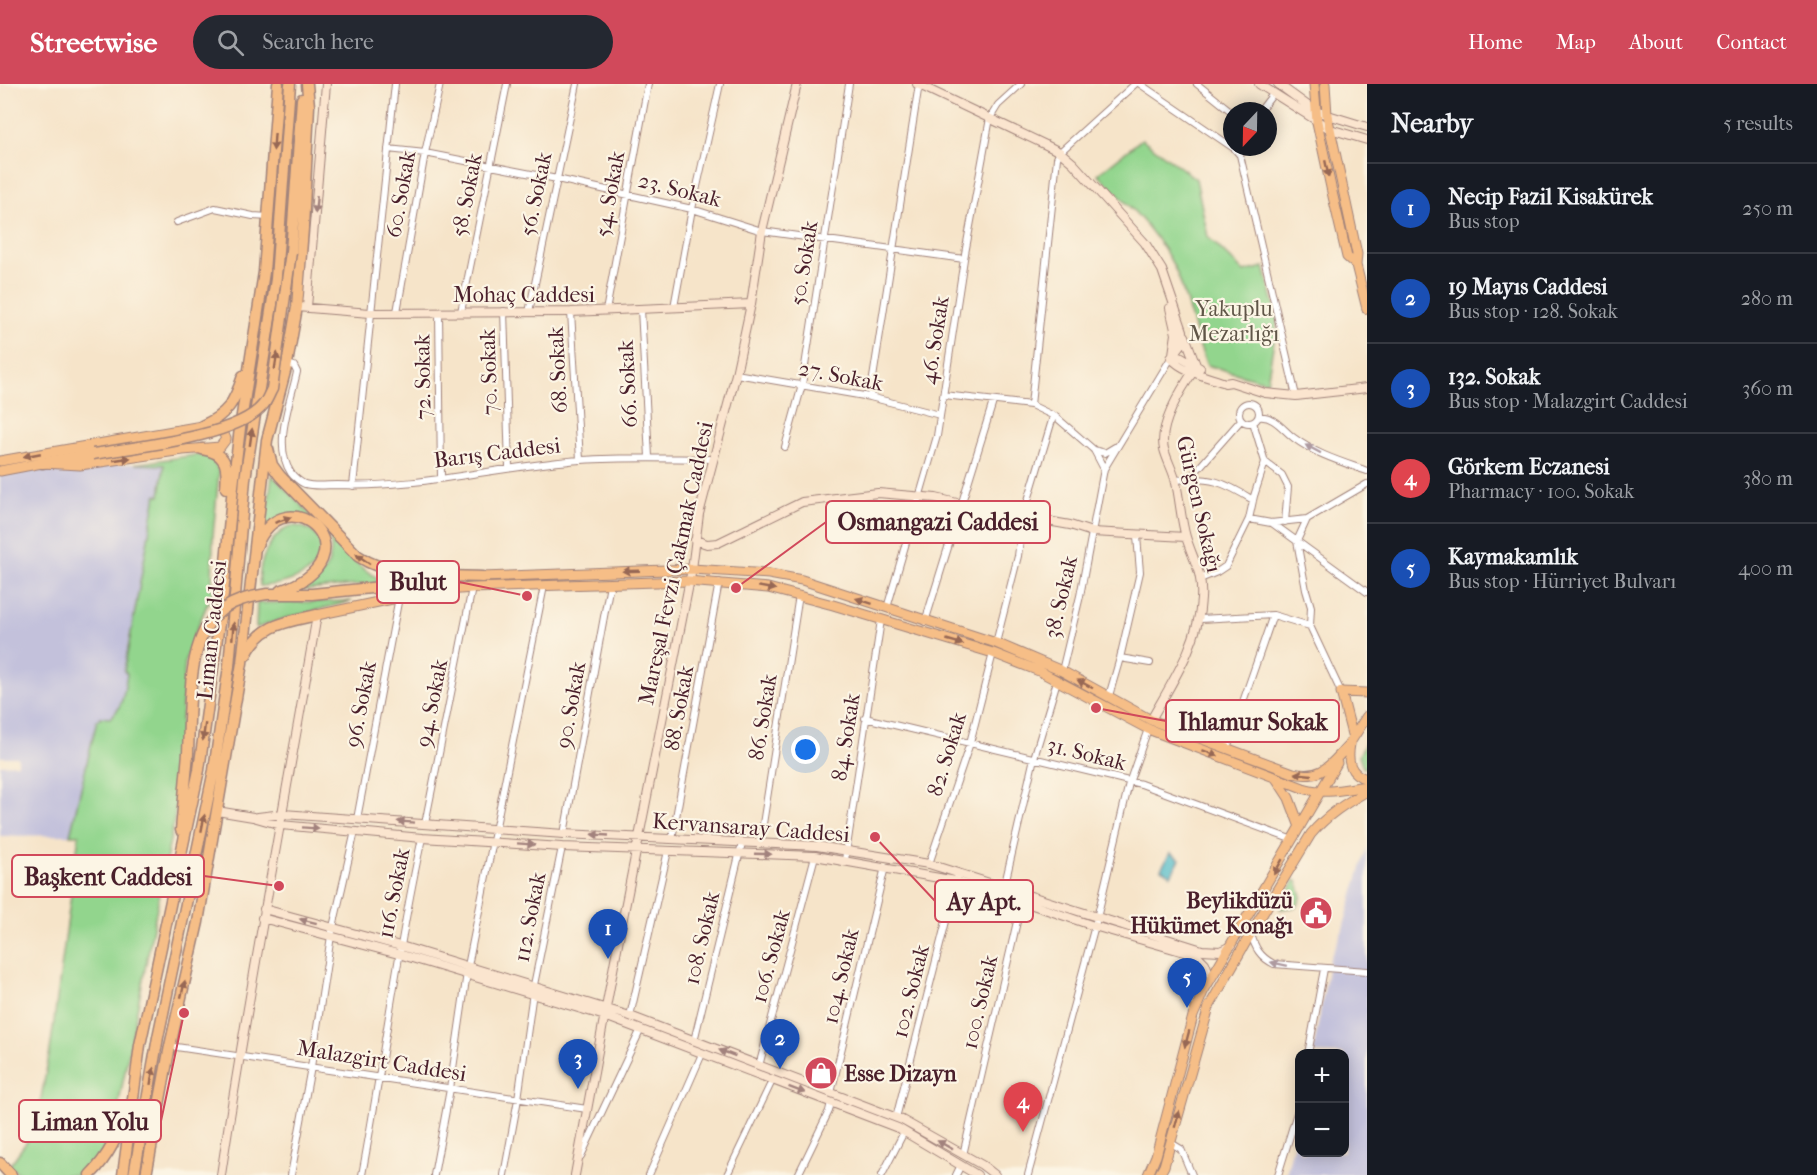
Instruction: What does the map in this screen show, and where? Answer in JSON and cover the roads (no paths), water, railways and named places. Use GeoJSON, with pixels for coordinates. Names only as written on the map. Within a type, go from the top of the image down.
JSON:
{"type":"FeatureCollection","features":[{"type":"Feature","properties":{"kind":"highway","name":"Liman Caddesi"},"geometry":{"type":"LineString","coordinates":[[123,1175],[140,1045],[199,770],[225,569],[240,428],[253,348],[269,217],[278,84]]}},
{"type":"Feature","properties":{"kind":"highway","name":"Liman Caddesi"},"geometry":{"type":"LineString","coordinates":[[134,1175],[158,1037],[214,770],[229,666],[245,479],[276,279],[290,84]]}},
{"type":"Feature","properties":{"kind":"highway"},"geometry":{"type":"LineString","coordinates":[[42,463],[215,432],[246,419],[263,406],[272,389],[291,252],[305,84]]}},
{"type":"Feature","properties":{"kind":"highway"},"geometry":{"type":"LineString","coordinates":[[146,1175],[170,1046],[198,922],[242,663],[251,564],[267,440],[302,307],[309,106],[305,84]]}},
{"type":"Feature","properties":{"kind":"highway"},"geometry":{"type":"LineString","coordinates":[[202,426],[222,415],[231,405],[253,348]]}},
{"type":"Feature","properties":{"kind":"highway"},"geometry":{"type":"LineString","coordinates":[[267,440],[272,465],[280,476],[358,556],[373,566],[392,572],[482,577]]}},
{"type":"Feature","properties":{"kind":"highway"},"geometry":{"type":"LineString","coordinates":[[202,449],[221,456],[226,465],[222,543],[225,569]]}},
{"type":"Feature","properties":{"kind":"highway"},"geometry":{"type":"LineString","coordinates":[[171,907],[188,753],[193,672],[200,639],[216,615],[229,605],[248,597],[292,587],[314,573],[321,563],[325,541],[318,528],[309,520],[288,516],[276,520],[266,530],[257,544],[251,564]]}},
{"type":"Feature","properties":{"kind":"highway"},"geometry":{"type":"LineString","coordinates":[[267,594],[312,594],[482,577]]}},
{"type":"Feature","properties":{"kind":"highway"},"geometry":{"type":"LineString","coordinates":[[242,663],[260,633],[277,625],[317,615]]}},
{"type":"Feature","properties":{"kind":"highway"},"geometry":{"type":"LineString","coordinates":[[90,1175],[102,1163],[113,1145],[123,1121],[140,1045]]}},
{"type":"Feature","properties":{"kind":"highway"},"geometry":{"type":"LineString","coordinates":[[0,1163],[11,1175]]}},
{"type":"Feature","properties":{"kind":"main road"},"geometry":{"type":"LineString","coordinates":[[1314,84],[1317,122],[1347,257],[1356,265]]}},
{"type":"Feature","properties":{"kind":"main road"},"geometry":{"type":"LineString","coordinates":[[1325,84],[1330,129],[1357,254],[1356,265],[1367,309]]}},
{"type":"Feature","properties":{"kind":"main road"},"geometry":{"type":"LineString","coordinates":[[0,460],[202,426],[217,426],[222,429],[225,439],[220,447],[80,465],[42,463],[0,471]]}},
{"type":"Feature","properties":{"kind":"main road"},"geometry":{"type":"LineString","coordinates":[[482,577],[692,569],[802,580],[1062,671],[1109,696],[1150,724],[1306,776],[1322,772],[1351,741]]}},
{"type":"Feature","properties":{"kind":"main road"},"geometry":{"type":"LineString","coordinates":[[317,615],[425,592],[472,588],[688,581],[768,588],[800,595],[881,620],[994,648],[1057,681],[1150,724],[1303,788],[1320,792],[1367,786]]}},
{"type":"Feature","properties":{"kind":"main road"},"geometry":{"type":"LineString","coordinates":[[881,620],[887,608]]}},
{"type":"Feature","properties":{"kind":"main road"},"geometry":{"type":"LineString","coordinates":[[1367,693],[1341,692],[1349,717],[1351,741],[1347,757],[1349,766],[1355,774],[1367,780]]}},
{"type":"Feature","properties":{"kind":"main road"},"geometry":{"type":"LineString","coordinates":[[1148,1175],[1156,1156],[1193,1016],[1211,979],[1367,716]]}},
{"type":"Feature","properties":{"kind":"main road"},"geometry":{"type":"LineString","coordinates":[[1276,778],[1289,798],[1300,827]]}},
{"type":"Feature","properties":{"kind":"main road"},"geometry":{"type":"LineString","coordinates":[[1159,1175],[1171,1143],[1209,1006],[1301,850],[1322,821],[1367,791]]}},
{"type":"Feature","properties":{"kind":"street"},"geometry":{"type":"LineString","coordinates":[[302,307],[326,84]]}},
{"type":"Feature","properties":{"kind":"street"},"geometry":{"type":"LineString","coordinates":[[353,486],[395,84]]}},
{"type":"Feature","properties":{"kind":"street","name":"60. Sokak"},"geometry":{"type":"LineString","coordinates":[[397,312],[425,153],[440,84]]}},
{"type":"Feature","properties":{"kind":"street","name":"58. Sokak"},"geometry":{"type":"LineString","coordinates":[[461,312],[507,84]]}},
{"type":"Feature","properties":{"kind":"street","name":"56. Sokak"},"geometry":{"type":"LineString","coordinates":[[529,312],[577,84]]}},
{"type":"Feature","properties":{"kind":"street","name":"54. Sokak"},"geometry":{"type":"LineString","coordinates":[[606,311],[648,84]]}},
{"type":"Feature","properties":{"kind":"street"},"geometry":{"type":"LineString","coordinates":[[675,307],[692,209],[720,84]]}},
{"type":"Feature","properties":{"kind":"street","name":"Mareşal Fevzi Çakmak Caddesi"},"geometry":{"type":"LineString","coordinates":[[575,1175],[636,849],[692,569],[694,540],[712,459],[736,374],[751,304],[762,231],[797,84]]}},
{"type":"Feature","properties":{"kind":"street","name":"50. Sokak"},"geometry":{"type":"LineString","coordinates":[[785,447],[802,385],[849,84]]}},
{"type":"Feature","properties":{"kind":"street"},"geometry":{"type":"LineString","coordinates":[[870,397],[918,84],[1060,152],[1073,163],[1155,257],[1166,280],[1195,368]]}},
{"type":"Feature","properties":{"kind":"street","name":"46. Sokak"},"geometry":{"type":"LineString","coordinates":[[887,608],[937,436],[964,259],[990,118],[998,105],[1021,84]]}},
{"type":"Feature","properties":{"kind":"street"},"geometry":{"type":"LineString","coordinates":[[1031,405],[1057,158],[1060,152],[1138,84],[1223,140]]}},
{"type":"Feature","properties":{"kind":"street"},"geometry":{"type":"LineString","coordinates":[[1197,84],[1223,105]]}},
{"type":"Feature","properties":{"kind":"street"},"geometry":{"type":"LineString","coordinates":[[1259,84],[1330,129],[1367,140]]}},
{"type":"Feature","properties":{"kind":"street"},"geometry":{"type":"LineString","coordinates":[[1278,84],[1315,111],[1367,127]]}},
{"type":"Feature","properties":{"kind":"street"},"geometry":{"type":"LineString","coordinates":[[1267,102],[1273,94]]}},
{"type":"Feature","properties":{"kind":"street","name":"23. Sokak"},"geometry":{"type":"LineString","coordinates":[[388,149],[425,153],[557,178],[692,209],[762,231],[964,259]]}},
{"type":"Feature","properties":{"kind":"street"},"geometry":{"type":"LineString","coordinates":[[1060,152],[1078,177],[1138,242],[1154,267],[1172,313],[1176,334],[1172,358]]}},
{"type":"Feature","properties":{"kind":"street"},"geometry":{"type":"LineString","coordinates":[[1240,156],[1296,396]]}},
{"type":"Feature","properties":{"kind":"street"},"geometry":{"type":"LineString","coordinates":[[177,222],[215,208],[238,214],[269,217]]}},
{"type":"Feature","properties":{"kind":"street","name":"Mohaç Caddesi"},"geometry":{"type":"LineString","coordinates":[[302,307],[370,313],[571,312],[751,304]]}},
{"type":"Feature","properties":{"kind":"street","name":"66. Sokak"},"geometry":{"type":"LineString","coordinates":[[641,309],[648,458]]}},
{"type":"Feature","properties":{"kind":"street","name":"70. Sokak"},"geometry":{"type":"LineString","coordinates":[[504,311],[509,467]]}},
{"type":"Feature","properties":{"kind":"street","name":"72. Sokak"},"geometry":{"type":"LineString","coordinates":[[439,312],[441,478]]}},
{"type":"Feature","properties":{"kind":"street","name":"68. Sokak"},"geometry":{"type":"LineString","coordinates":[[571,312],[580,460]]}},
{"type":"Feature","properties":{"kind":"street"},"geometry":{"type":"LineString","coordinates":[[1172,358],[1182,345],[1183,331]]}},
{"type":"Feature","properties":{"kind":"street"},"geometry":{"type":"LineString","coordinates":[[1172,358],[1180,356],[1195,368],[1225,383],[1231,382],[1265,393],[1296,396],[1367,388]]}},
{"type":"Feature","properties":{"kind":"street","name":"38. Sokak"},"geometry":{"type":"LineString","coordinates":[[1062,671],[1080,596],[1104,469],[1172,358]]}},
{"type":"Feature","properties":{"kind":"street","name":"Barış Caddesi"},"geometry":{"type":"LineString","coordinates":[[287,364],[294,366],[297,372],[282,437],[283,452],[291,473],[305,484],[353,486],[441,478],[509,467],[580,460],[712,459]]}},
{"type":"Feature","properties":{"kind":"street","name":"Gürgen Sokağı"},"geometry":{"type":"LineString","coordinates":[[1150,724],[1186,657],[1200,619],[1202,596],[1198,567],[1186,537],[1176,480],[1163,447],[1169,415],[1195,368]]}},
{"type":"Feature","properties":{"kind":"street","name":"27. Sokak"},"geometry":{"type":"LineString","coordinates":[[736,374],[870,397],[940,415]]}},
{"type":"Feature","properties":{"kind":"street"},"geometry":{"type":"LineString","coordinates":[[1257,406],[1265,393]]}},
{"type":"Feature","properties":{"kind":"street"},"geometry":{"type":"LineString","coordinates":[[944,395],[1031,405],[1056,417],[1094,450],[1104,469]]}},
{"type":"Feature","properties":{"kind":"street"},"geometry":{"type":"LineString","coordinates":[[925,622],[993,402]]}},
{"type":"Feature","properties":{"kind":"street"},"geometry":{"type":"LineString","coordinates":[[1259,417],[1257,406],[1248,402],[1242,405],[1239,414],[1247,423],[1264,416],[1317,452],[1367,471]]}},
{"type":"Feature","properties":{"kind":"street","name":"82. Sokak"},"geometry":{"type":"LineString","coordinates":[[929,864],[970,743],[1018,556],[1023,517],[1053,417]]}},
{"type":"Feature","properties":{"kind":"street"},"geometry":{"type":"LineString","coordinates":[[1190,478],[1242,420]]}},
{"type":"Feature","properties":{"kind":"street"},"geometry":{"type":"LineString","coordinates":[[1200,579],[1226,566],[1249,519],[1265,462],[1253,422]]}},
{"type":"Feature","properties":{"kind":"street"},"geometry":{"type":"LineString","coordinates":[[1094,450],[1105,453],[1118,445]]}},
{"type":"Feature","properties":{"kind":"street"},"geometry":{"type":"LineString","coordinates":[[1265,462],[1282,475],[1288,487],[1285,522]]}},
{"type":"Feature","properties":{"kind":"street"},"geometry":{"type":"LineString","coordinates":[[1176,480],[1199,477],[1221,483],[1253,500]]}},
{"type":"Feature","properties":{"kind":"street"},"geometry":{"type":"LineString","coordinates":[[1249,519],[1271,523],[1307,519],[1367,484]]}},
{"type":"Feature","properties":{"kind":"street"},"geometry":{"type":"LineString","coordinates":[[694,540],[707,544],[718,543],[802,502],[878,493],[918,496],[1070,525],[1092,532],[1186,537]]}},
{"type":"Feature","properties":{"kind":"street"},"geometry":{"type":"LineString","coordinates":[[1307,519],[1297,541],[1311,607],[1310,626],[1341,692]]}},
{"type":"Feature","properties":{"kind":"street"},"geometry":{"type":"LineString","coordinates":[[1271,523],[1367,592]]}},
{"type":"Feature","properties":{"kind":"street"},"geometry":{"type":"LineString","coordinates":[[1109,696],[1140,572],[1137,536]]}},
{"type":"Feature","properties":{"kind":"street","name":"88. Sokak"},"geometry":{"type":"LineString","coordinates":[[672,839],[719,582]]}},
{"type":"Feature","properties":{"kind":"street","name":"90. Sokak"},"geometry":{"type":"LineString","coordinates":[[564,834],[610,584]]}},
{"type":"Feature","properties":{"kind":"street"},"geometry":{"type":"LineString","coordinates":[[434,1175],[468,970],[544,586]]}},
{"type":"Feature","properties":{"kind":"street","name":"94. Sokak"},"geometry":{"type":"LineString","coordinates":[[425,824],[472,588]]}},
{"type":"Feature","properties":{"kind":"street","name":"86. Sokak"},"geometry":{"type":"LineString","coordinates":[[760,843],[800,595]]}},
{"type":"Feature","properties":{"kind":"street","name":"96. Sokak"},"geometry":{"type":"LineString","coordinates":[[357,819],[399,597]]}},
{"type":"Feature","properties":{"kind":"street"},"geometry":{"type":"LineString","coordinates":[[221,1175],[263,914],[283,814],[317,615]]}},
{"type":"Feature","properties":{"kind":"street"},"geometry":{"type":"LineString","coordinates":[[1200,619],[1273,615],[1310,626]]}},
{"type":"Feature","properties":{"kind":"street"},"geometry":{"type":"LineString","coordinates":[[1227,748],[1273,615]]}},
{"type":"Feature","properties":{"kind":"street","name":"84. Sokak"},"geometry":{"type":"LineString","coordinates":[[846,855],[881,620]]}},
{"type":"Feature","properties":{"kind":"street"},"geometry":{"type":"LineString","coordinates":[[1120,658],[1150,663]]}},
{"type":"Feature","properties":{"kind":"street"},"geometry":{"type":"LineString","coordinates":[[1004,888],[1034,758],[1057,681]]}},
{"type":"Feature","properties":{"kind":"street","name":"31. Sokak"},"geometry":{"type":"LineString","coordinates":[[865,718],[1129,783],[1141,784],[1293,840]]}},
{"type":"Feature","properties":{"kind":"street"},"geometry":{"type":"LineString","coordinates":[[1028,1175],[1129,783],[1150,724]]}},
{"type":"Feature","properties":{"kind":"street","name":"Kervansaray Caddesi"},"geometry":{"type":"LineString","coordinates":[[217,811],[254,817],[281,825],[422,838],[562,847],[815,856],[846,855],[929,864],[1004,888],[1023,897]]}},
{"type":"Feature","properties":{"kind":"street","name":"Kervansaray Caddesi"},"geometry":{"type":"LineString","coordinates":[[254,817],[283,814],[564,834],[817,846],[885,867],[1023,897],[1198,956],[1210,970],[1211,979]]}},
{"type":"Feature","properties":{"kind":"street"},"geometry":{"type":"LineString","coordinates":[[291,1175],[332,932],[355,831]]}},
{"type":"Feature","properties":{"kind":"street","name":"116. Sokak"},"geometry":{"type":"LineString","coordinates":[[362,1175],[400,950],[422,838]]}},
{"type":"Feature","properties":{"kind":"street","name":"108. Sokak"},"geometry":{"type":"LineString","coordinates":[[693,1045],[742,843]]}},
{"type":"Feature","properties":{"kind":"street","name":"112. Sokak"},"geometry":{"type":"LineString","coordinates":[[504,1175],[518,1099],[533,990],[562,847]]}},
{"type":"Feature","properties":{"kind":"street"},"geometry":{"type":"LineString","coordinates":[[630,1016],[668,851]]}},
{"type":"Feature","properties":{"kind":"street","name":"106. Sokak"},"geometry":{"type":"LineString","coordinates":[[758,1070],[815,856]]}},
{"type":"Feature","properties":{"kind":"street","name":"104. Sokak"},"geometry":{"type":"LineString","coordinates":[[798,1175],[829,1112],[885,867]]}},
{"type":"Feature","properties":{"kind":"street","name":"102. Sokak"},"geometry":{"type":"LineString","coordinates":[[895,1122],[958,872]]}},
{"type":"Feature","properties":{"kind":"street","name":"100. Sokak"},"geometry":{"type":"LineString","coordinates":[[963,1155],[1023,897]]}},
{"type":"Feature","properties":{"kind":"street"},"geometry":{"type":"LineString","coordinates":[[263,914],[400,950],[606,1011],[630,1016],[693,1045],[702,1054],[758,1070],[774,1071],[831,1098]]}},
{"type":"Feature","properties":{"kind":"street","name":"Kervansaray Caddesi"},"geometry":{"type":"LineString","coordinates":[[1095,922],[1202,950],[1220,951],[1231,946]]}},
{"type":"Feature","properties":{"kind":"street"},"geometry":{"type":"LineString","coordinates":[[1251,933],[1255,948],[1264,959],[1274,964],[1367,971]]}},
{"type":"Feature","properties":{"kind":"street"},"geometry":{"type":"LineString","coordinates":[[1309,1049],[1324,969]]}},
{"type":"Feature","properties":{"kind":"street"},"geometry":{"type":"LineString","coordinates":[[606,1011],[641,1029],[693,1045],[704,1044],[758,1070],[772,1081],[831,1098],[895,1122],[906,1123],[995,1175]]}},
{"type":"Feature","properties":{"kind":"street"},"geometry":{"type":"LineString","coordinates":[[578,1162],[641,1029]]}},
{"type":"Feature","properties":{"kind":"street"},"geometry":{"type":"LineString","coordinates":[[649,1175],[702,1054],[704,1044]]}},
{"type":"Feature","properties":{"kind":"street","name":"Malazgirt Caddesi"},"geometry":{"type":"LineString","coordinates":[[170,1046],[587,1109]]}},
{"type":"Feature","properties":{"kind":"street"},"geometry":{"type":"LineString","coordinates":[[727,1175],[772,1081],[774,1071]]}},
{"type":"Feature","properties":{"kind":"street"},"geometry":{"type":"LineString","coordinates":[[1278,1175],[1295,1117]]}},
{"type":"Feature","properties":{"kind":"street"},"geometry":{"type":"LineString","coordinates":[[895,1122],[904,1132],[977,1175]]}},
{"type":"Feature","properties":{"kind":"street"},"geometry":{"type":"LineString","coordinates":[[882,1175],[904,1132],[906,1123]]}},
{"type":"Feature","properties":{"kind":"street"},"geometry":{"type":"LineString","coordinates":[[1171,1143],[1181,1149],[1192,1175]]}},
{"type":"Feature","properties":{"kind":"street"},"geometry":{"type":"LineString","coordinates":[[956,1175],[963,1155]]}},
{"type":"Feature","properties":{"kind":"water"},"geometry":{"type":"Polygon","coordinates":[[[1170,853],[1180,859],[1171,875],[1161,869],[1170,853]]]}},
{"type":"Feature","properties":{"kind":"place","name":"Osmangazi Caddesi"},"geometry":{"type":"Point","coordinates":[736,588]}},
{"type":"Feature","properties":{"kind":"place","name":"Bulut"},"geometry":{"type":"Point","coordinates":[527,596]}},
{"type":"Feature","properties":{"kind":"place","name":"Ihlamur Sokak"},"geometry":{"type":"Point","coordinates":[1096,708]}},
{"type":"Feature","properties":{"kind":"place","name":"Ay Apt."},"geometry":{"type":"Point","coordinates":[875,837]}},
{"type":"Feature","properties":{"kind":"place","name":"Başkent Caddesi"},"geometry":{"type":"Point","coordinates":[279,886]}},
{"type":"Feature","properties":{"kind":"place","name":"Beylikdüzü Hükümet Konağı"},"geometry":{"type":"Point","coordinates":[1316,913]}},
{"type":"Feature","properties":{"kind":"place","name":"Necip Fazil Kisakürek"},"geometry":{"type":"Point","coordinates":[608,959]}},
{"type":"Feature","properties":{"kind":"place","name":"Kaymakamlık"},"geometry":{"type":"Point","coordinates":[1187,1008]}},
{"type":"Feature","properties":{"kind":"place","name":"Liman Yolu"},"geometry":{"type":"Point","coordinates":[184,1013]}},
{"type":"Feature","properties":{"kind":"place","name":"19 Mayıs Caddesi"},"geometry":{"type":"Point","coordinates":[780,1069]}},
{"type":"Feature","properties":{"kind":"place","name":"Esse Dizayn"},"geometry":{"type":"Point","coordinates":[821,1073]}},
{"type":"Feature","properties":{"kind":"place","name":"132. Sokak"},"geometry":{"type":"Point","coordinates":[578,1089]}},
{"type":"Feature","properties":{"kind":"place","name":"Görkem Eczanesi"},"geometry":{"type":"Point","coordinates":[1023,1132]}},
{"type":"Feature","properties":{"kind":"park label","name":"Yakuplu Mezarlığı"},"geometry":{"type":"Point","coordinates":[1234,320]}}]}
